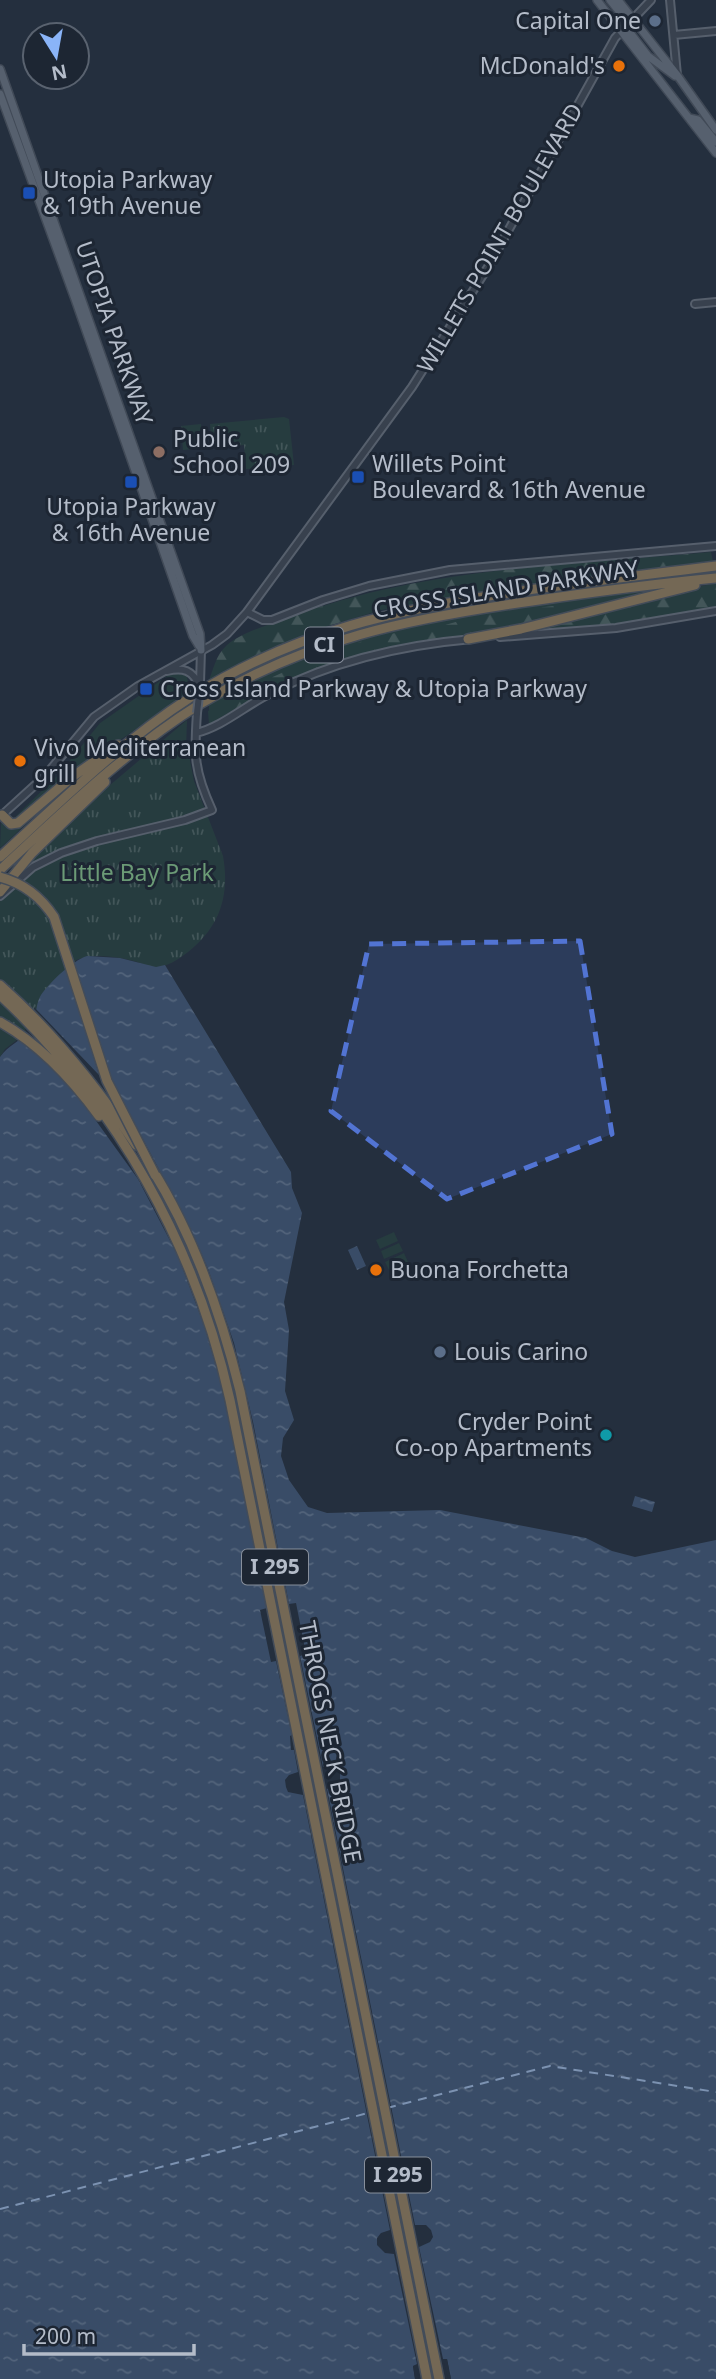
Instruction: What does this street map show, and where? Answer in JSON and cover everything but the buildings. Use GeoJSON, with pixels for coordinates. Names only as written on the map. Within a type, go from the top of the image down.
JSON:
{"type":"FeatureCollection","features":[{"type":"Feature","properties":{"kind":"highway","name":"CROSS ISLAND PARKWAY"},"geometry":{"type":"LineString","coordinates":[[0,857],[104,763],[186,700],[230,674],[278,651],[334,629],[428,605],[716,566]]}},
{"type":"Feature","properties":{"kind":"highway","name":"CROSS ISLAND PARKWAY"},"geometry":{"type":"LineString","coordinates":[[0,870],[98,781],[152,738],[200,704],[262,670],[308,651],[364,632],[452,612],[716,579]]}},
{"type":"Feature","properties":{"kind":"highway"},"geometry":{"type":"LineString","coordinates":[[468,639],[521,629],[716,579]]}},
{"type":"Feature","properties":{"kind":"highway"},"geometry":{"type":"LineString","coordinates":[[1,816],[11,824],[18,823],[78,772],[186,700]]}},
{"type":"Feature","properties":{"kind":"highway"},"geometry":{"type":"LineString","coordinates":[[0,894],[35,850],[152,738]]}},
{"type":"Feature","properties":{"kind":"highway"},"geometry":{"type":"LineString","coordinates":[[0,877],[31,891],[54,917],[107,1081],[155,1175]]}},
{"type":"Feature","properties":{"kind":"highway","name":"I 295"},"geometry":{"type":"LineString","coordinates":[[0,985],[17,1006]]}},
{"type":"Feature","properties":{"kind":"highway","name":"I 295"},"geometry":{"type":"LineString","coordinates":[[0,995],[17,1006]]}},
{"type":"Feature","properties":{"kind":"highway","name":"THROGS NECK BRIDGE"},"geometry":{"type":"LineString","coordinates":[[17,1006],[86,1076],[155,1175],[201,1267],[220,1319],[240,1391],[439,2379]]}},
{"type":"Feature","properties":{"kind":"highway","name":"THROGS NECK BRIDGE"},"geometry":{"type":"LineString","coordinates":[[17,1006],[90,1094],[146,1181],[175,1236],[195,1284],[225,1379],[427,2379]]}},
{"type":"Feature","properties":{"kind":"highway"},"geometry":{"type":"LineString","coordinates":[[0,1022],[41,1051],[67,1077],[146,1181]]}},
{"type":"Feature","properties":{"kind":"main road"},"geometry":{"type":"LineString","coordinates":[[597,0],[716,153]]}},
{"type":"Feature","properties":{"kind":"main road"},"geometry":{"type":"LineString","coordinates":[[610,0],[622,15],[632,19]]}},
{"type":"Feature","properties":{"kind":"main road"},"geometry":{"type":"LineString","coordinates":[[618,0],[716,130]]}},
{"type":"Feature","properties":{"kind":"main road"},"geometry":{"type":"LineString","coordinates":[[620,31],[631,34],[648,56],[679,78]]}},
{"type":"Feature","properties":{"kind":"main road","name":"UTOPIA PARKWAY"},"geometry":{"type":"LineString","coordinates":[[0,69],[200,634],[201,650]]}},
{"type":"Feature","properties":{"kind":"main road","name":"UTOPIA PARKWAY"},"geometry":{"type":"LineString","coordinates":[[0,94],[193,636],[201,650]]}},
{"type":"Feature","properties":{"kind":"main road"},"geometry":{"type":"LineString","coordinates":[[689,118],[698,120],[716,142]]}},
{"type":"Feature","properties":{"kind":"street","name":"WILLETS POINT BOULEVARD"},"geometry":{"type":"LineString","coordinates":[[1,816],[44,776],[94,717],[158,673],[227,634],[247,612],[412,387],[488,267],[620,31],[651,0]]}},
{"type":"Feature","properties":{"kind":"street"},"geometry":{"type":"LineString","coordinates":[[670,0],[679,78]]}},
{"type":"Feature","properties":{"kind":"street"},"geometry":{"type":"LineString","coordinates":[[674,35],[716,31]]}},
{"type":"Feature","properties":{"kind":"street"},"geometry":{"type":"LineString","coordinates":[[695,304],[716,302]]}},
{"type":"Feature","properties":{"kind":"street"},"geometry":{"type":"LineString","coordinates":[[247,612],[263,621],[272,620],[369,586],[450,570],[716,546]]}},
{"type":"Feature","properties":{"kind":"street"},"geometry":{"type":"LineString","coordinates":[[195,733],[212,727],[269,694],[333,667],[401,648],[468,639],[616,628],[716,611]]}},
{"type":"Feature","properties":{"kind":"street","name":"UTOPIA PARKWAY"},"geometry":{"type":"LineString","coordinates":[[0,894],[30,868],[61,853],[212,810],[196,768],[194,752],[201,650]]}},
{"type":"Feature","properties":{"kind":"street"},"geometry":{"type":"LineString","coordinates":[[158,673],[184,669],[192,673],[200,687]]}},
{"type":"Feature","properties":{"kind":"highlighted area"},"geometry":{"type":"Polygon","coordinates":[[[580,941],[612,1134],[447,1199],[331,1111],[369,944],[580,941]]]}},
{"type":"Feature","properties":{"kind":"green space"},"geometry":{"type":"Polygon","coordinates":[[[284,417],[289,419],[294,465],[246,469],[244,445],[212,448],[210,424],[284,417]]]}},
{"type":"Feature","properties":{"kind":"green space"},"geometry":{"type":"Polygon","coordinates":[[[201,424],[204,448],[183,450],[181,426],[201,424]]]}},
{"type":"Feature","properties":{"kind":"green space"},"geometry":{"type":"Polygon","coordinates":[[[711,552],[713,562],[568,580],[381,610],[325,627],[277,646],[208,682],[220,654],[240,636],[336,602],[389,588],[495,571],[711,552]]]}},
{"type":"Feature","properties":{"kind":"green space"},"geometry":{"type":"Polygon","coordinates":[[[716,583],[716,607],[625,624],[525,631],[666,594],[716,583]]]}},
{"type":"Feature","properties":{"kind":"green space"},"geometry":{"type":"Polygon","coordinates":[[[656,590],[484,634],[400,644],[353,656],[264,692],[209,724],[209,704],[300,660],[372,634],[494,610],[656,590]]]}},
{"type":"Feature","properties":{"kind":"green space"},"geometry":{"type":"Polygon","coordinates":[[[577,605],[578,611],[484,634],[400,644],[353,656],[264,692],[209,724],[208,711],[253,686],[319,656],[378,636],[445,625],[484,614],[577,605]]]}},
{"type":"Feature","properties":{"kind":"green space"},"geometry":{"type":"Polygon","coordinates":[[[170,674],[186,674],[191,692],[83,765],[15,817],[59,774],[100,723],[170,674]]]}},
{"type":"Feature","properties":{"kind":"green space","name":"Little Bay Park"},"geometry":{"type":"Polygon","coordinates":[[[187,720],[186,747],[190,746],[194,781],[223,856],[225,870],[223,897],[215,921],[188,952],[164,966],[153,967],[105,956],[76,960],[30,1030],[5,1049],[0,1057],[0,901],[24,878],[16,876],[27,861],[101,789],[103,791],[187,720]]]}},
{"type":"Feature","properties":{"kind":"green space"},"geometry":{"type":"Polygon","coordinates":[[[62,790],[0,848],[1,823],[17,828],[62,790]]]}},
{"type":"Feature","properties":{"kind":"green space"},"geometry":{"type":"Polygon","coordinates":[[[394,1232],[398,1241],[380,1249],[376,1240],[394,1232]]]}},
{"type":"Feature","properties":{"kind":"green space"},"geometry":{"type":"Polygon","coordinates":[[[399,1243],[403,1251],[384,1259],[381,1251],[399,1243]]]}},
{"type":"Feature","properties":{"kind":"green space"},"geometry":{"type":"Polygon","coordinates":[[[404,1253],[408,1262],[389,1270],[385,1262],[404,1253]]]}},
{"type":"Feature","properties":{"kind":"water"},"geometry":{"type":"Polygon","coordinates":[[[87,956],[120,958],[156,967],[165,965],[291,1172],[292,1188],[302,1213],[284,1302],[289,1330],[285,1391],[294,1420],[283,1438],[281,1456],[289,1480],[308,1507],[327,1513],[440,1510],[586,1538],[612,1551],[635,1557],[716,1540],[716,2379],[451,2379],[447,2359],[413,2366],[415,2379],[0,2379],[0,1057],[31,1027],[45,990],[68,967],[87,956]]]}},
{"type":"Feature","properties":{"kind":"water"},"geometry":{"type":"Polygon","coordinates":[[[357,1246],[366,1266],[357,1270],[348,1250],[357,1246]]]}},
{"type":"Feature","properties":{"kind":"water"},"geometry":{"type":"Polygon","coordinates":[[[635,1496],[655,1502],[652,1512],[632,1506],[635,1496]]]}},
{"type":"Feature","properties":{"kind":"pier"},"geometry":{"type":"Polygon","coordinates":[[[72,958],[110,1077],[191,1230],[234,1343],[253,1422],[289,1604],[296,1603],[306,1654],[300,1656],[323,1767],[334,1768],[340,1773],[340,1782],[327,1789],[415,2225],[426,2225],[433,2237],[430,2242],[419,2247],[443,2359],[447,2359],[451,2379],[448,2379],[444,2363],[417,2369],[419,2379],[415,2379],[413,2366],[417,2364],[394,2254],[385,2253],[377,2245],[377,2238],[381,2233],[390,2230],[303,1795],[288,1792],[286,1787],[285,1780],[289,1775],[298,1772],[294,1750],[291,1750],[292,1735],[276,1661],[271,1662],[260,1610],[267,1608],[221,1383],[204,1325],[178,1256],[138,1179],[76,1093],[25,1030],[34,1014],[34,1007],[99,1075],[66,965],[72,958]]]}},
{"type":"Feature","properties":{"kind":"ferry route"},"geometry":{"type":"LineString","coordinates":[[387,2108],[550,2066],[716,2092]]}},
{"type":"Feature","properties":{"kind":"ferry route"},"geometry":{"type":"LineString","coordinates":[[0,2209],[368,2113]]}},
{"type":"Feature","properties":{"kind":"place","name":"Capital One"},"geometry":{"type":"Point","coordinates":[655,21]}},
{"type":"Feature","properties":{"kind":"place","name":"McDonald's"},"geometry":{"type":"Point","coordinates":[619,66]}},
{"type":"Feature","properties":{"kind":"place","name":"Utopia Parkway & 19th Avenue"},"geometry":{"type":"Point","coordinates":[29,193]}},
{"type":"Feature","properties":{"kind":"place","name":"Public School 209"},"geometry":{"type":"Point","coordinates":[159,452]}},
{"type":"Feature","properties":{"kind":"place","name":"Willets Point Boulevard & 16th Avenue"},"geometry":{"type":"Point","coordinates":[358,477]}},
{"type":"Feature","properties":{"kind":"place","name":"Utopia Parkway & 16th Avenue"},"geometry":{"type":"Point","coordinates":[131,482]}},
{"type":"Feature","properties":{"kind":"place","name":"Cross Island Parkway & Utopia Parkway"},"geometry":{"type":"Point","coordinates":[146,689]}},
{"type":"Feature","properties":{"kind":"place","name":"Vivo Mediterranean grill"},"geometry":{"type":"Point","coordinates":[20,761]}},
{"type":"Feature","properties":{"kind":"place","name":"Buona Forchetta"},"geometry":{"type":"Point","coordinates":[376,1270]}},
{"type":"Feature","properties":{"kind":"place","name":"Louis Carino"},"geometry":{"type":"Point","coordinates":[440,1352]}},
{"type":"Feature","properties":{"kind":"place","name":"Cryder Point Co-op Apartments"},"geometry":{"type":"Point","coordinates":[606,1435]}}]}
